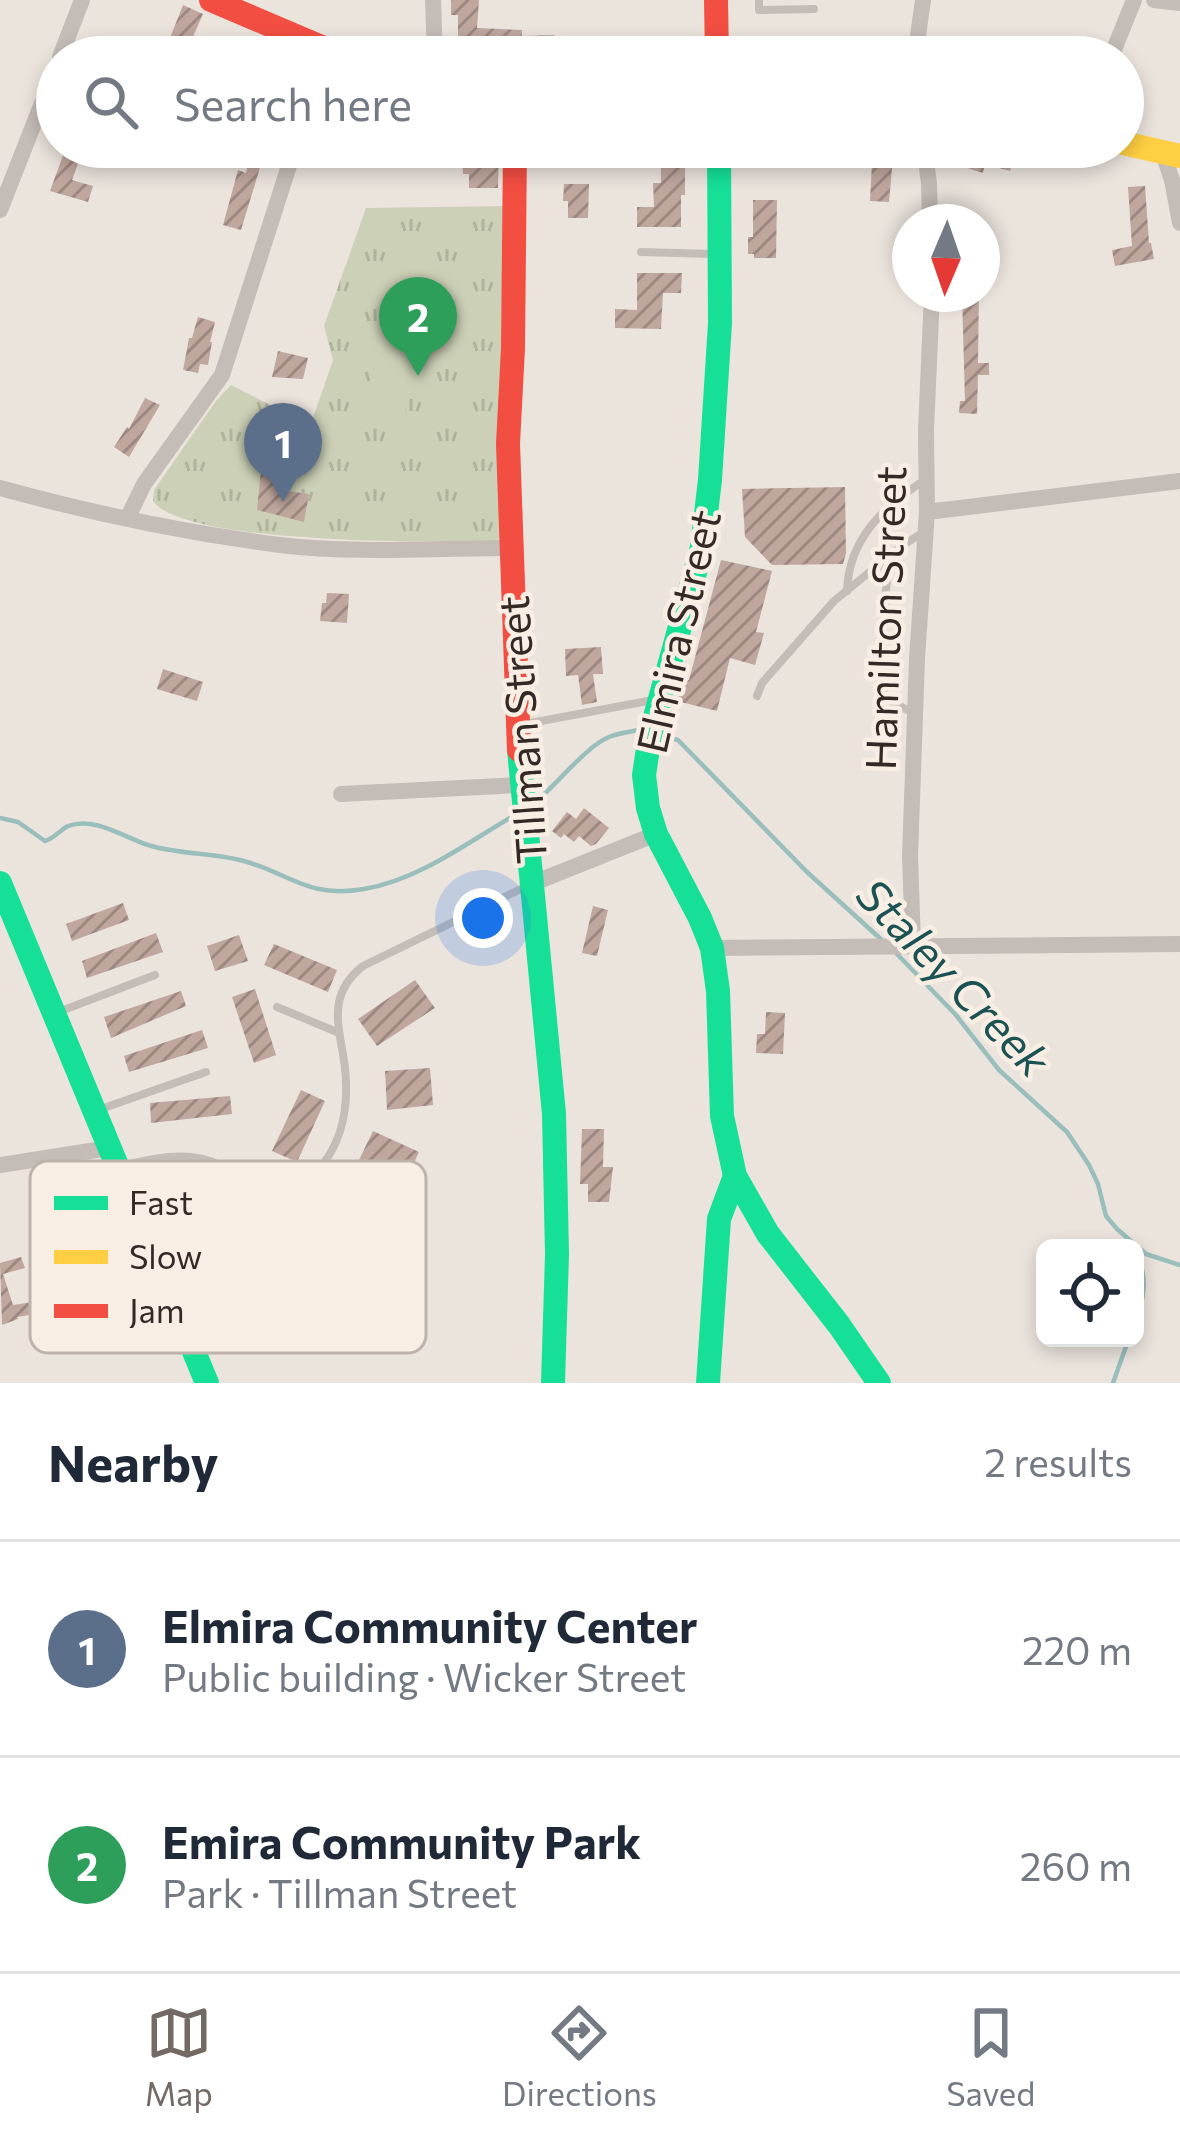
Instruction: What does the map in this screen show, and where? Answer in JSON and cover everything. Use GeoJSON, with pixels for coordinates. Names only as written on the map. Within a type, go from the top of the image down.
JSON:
{"type":"FeatureCollection","features":[{"type":"Feature","properties":{"kind":"street"},"geometry":{"type":"LineString","coordinates":[[68,36],[82,0]]}},
{"type":"Feature","properties":{"kind":"street"},"geometry":{"type":"LineString","coordinates":[[211,0],[290,36]]}},
{"type":"Feature","properties":{"kind":"street"},"geometry":{"type":"LineString","coordinates":[[434,0],[435,36]]}},
{"type":"Feature","properties":{"kind":"street"},"geometry":{"type":"LineString","coordinates":[[716,0],[717,36]]}},
{"type":"Feature","properties":{"kind":"street"},"geometry":{"type":"LineString","coordinates":[[918,36],[923,0]]}},
{"type":"Feature","properties":{"kind":"street"},"geometry":{"type":"LineString","coordinates":[[1120,36],[1134,0]]}},
{"type":"Feature","properties":{"kind":"street"},"geometry":{"type":"LineString","coordinates":[[1154,0],[1180,3]]}},
{"type":"Feature","properties":{"kind":"street"},"geometry":{"type":"LineString","coordinates":[[0,210],[36,118]]}},
{"type":"Feature","properties":{"kind":"street"},"geometry":{"type":"LineString","coordinates":[[1171,155],[1180,223]]}},
{"type":"Feature","properties":{"kind":"street"},"geometry":{"type":"LineString","coordinates":[[128,517],[144,484],[222,375],[288,168]]}},
{"type":"Feature","properties":{"kind":"street","name":"Tillman Street"},"geometry":{"type":"LineString","coordinates":[[514,168],[508,444],[511,548],[520,785],[554,1114],[553,1383]]}},
{"type":"Feature","properties":{"kind":"street","name":"Elmira Street"},"geometry":{"type":"LineString","coordinates":[[708,1383],[719,1219],[735,1176],[722,1116],[718,991],[712,948],[656,834],[644,775],[702,547],[720,323],[719,168]]}},
{"type":"Feature","properties":{"kind":"street"},"geometry":{"type":"LineString","coordinates":[[927,168],[930,204]]}},
{"type":"Feature","properties":{"kind":"street","name":"Hamilton Street"},"geometry":{"type":"LineString","coordinates":[[913,944],[910,856],[927,521],[931,312]]}},
{"type":"Feature","properties":{"kind":"street"},"geometry":{"type":"LineString","coordinates":[[927,521],[1180,481]]}},
{"type":"Feature","properties":{"kind":"street"},"geometry":{"type":"LineString","coordinates":[[0,488],[51,502],[280,544],[511,548]]}},
{"type":"Feature","properties":{"kind":"street"},"geometry":{"type":"LineString","coordinates":[[341,794],[520,785]]}},
{"type":"Feature","properties":{"kind":"street"},"geometry":{"type":"LineString","coordinates":[[531,884],[656,834]]}},
{"type":"Feature","properties":{"kind":"street"},"geometry":{"type":"LineString","coordinates":[[0,883],[115,1161]]}},
{"type":"Feature","properties":{"kind":"street"},"geometry":{"type":"LineString","coordinates":[[712,948],[1180,944]]}},
{"type":"Feature","properties":{"kind":"street"},"geometry":{"type":"LineString","coordinates":[[56,1161],[113,1157]]}},
{"type":"Feature","properties":{"kind":"street"},"geometry":{"type":"LineString","coordinates":[[0,1165],[30,1163]]}},
{"type":"Feature","properties":{"kind":"street"},"geometry":{"type":"LineString","coordinates":[[735,1176],[768,1234],[839,1325],[870,1380]]}},
{"type":"Feature","properties":{"kind":"street"},"geometry":{"type":"LineString","coordinates":[[195,1353],[207,1383]]}},
{"type":"Feature","properties":{"kind":"lane"},"geometry":{"type":"LineString","coordinates":[[759,0],[759,10],[814,9]]}},
{"type":"Feature","properties":{"kind":"lane"},"geometry":{"type":"LineString","coordinates":[[641,252],[720,255]]}},
{"type":"Feature","properties":{"kind":"lane"},"geometry":{"type":"LineString","coordinates":[[847,591],[848,568],[876,516],[927,478]]}},
{"type":"Feature","properties":{"kind":"lane"},"geometry":{"type":"LineString","coordinates":[[757,696],[762,683],[834,601],[927,521]]}},
{"type":"Feature","properties":{"kind":"lane"},"geometry":{"type":"LineString","coordinates":[[882,563],[887,578],[879,677],[882,693],[916,713]]}},
{"type":"Feature","properties":{"kind":"lane"},"geometry":{"type":"LineString","coordinates":[[519,725],[660,699]]}},
{"type":"Feature","properties":{"kind":"lane"},"geometry":{"type":"LineString","coordinates":[[325,1161],[341,1129],[346,1090],[337,1032],[340,996],[354,973],[531,884]]}},
{"type":"Feature","properties":{"kind":"lane"},"geometry":{"type":"LineString","coordinates":[[54,1014],[155,975]]}},
{"type":"Feature","properties":{"kind":"lane"},"geometry":{"type":"LineString","coordinates":[[277,1006],[337,1032]]}},
{"type":"Feature","properties":{"kind":"lane"},"geometry":{"type":"LineString","coordinates":[[94,1112],[206,1072]]}},
{"type":"Feature","properties":{"kind":"lane"},"geometry":{"type":"LineString","coordinates":[[113,1157],[189,1156],[206,1161]]}},
{"type":"Feature","properties":{"kind":"green space"},"geometry":{"type":"Polygon","coordinates":[[[505,206],[505,531],[497,542],[370,541],[260,533],[174,515],[153,501],[154,490],[231,385],[312,421],[333,360],[324,326],[366,208],[505,206]]]}},
{"type":"Feature","properties":{"kind":"green space"},"geometry":{"type":"Polygon","coordinates":[[[371,367],[408,370],[405,419],[368,417],[371,367]]]}},
{"type":"Feature","properties":{"kind":"green space"},"geometry":{"type":"Polygon","coordinates":[[[277,424],[314,430],[308,469],[271,463],[277,424]]]}},
{"type":"Feature","properties":{"kind":"building"},"geometry":{"type":"Polygon","coordinates":[[[451,0],[479,0],[477,28],[522,30],[522,36],[458,36],[458,15],[451,15],[451,0]]]}},
{"type":"Feature","properties":{"kind":"building"},"geometry":{"type":"Polygon","coordinates":[[[183,5],[203,14],[193,36],[171,36],[183,5]]]}},
{"type":"Feature","properties":{"kind":"building"},"geometry":{"type":"Polygon","coordinates":[[[58,168],[76,168],[72,180],[93,186],[88,202],[50,191],[58,168]]]}},
{"type":"Feature","properties":{"kind":"building"},"geometry":{"type":"Polygon","coordinates":[[[247,168],[260,168],[241,230],[223,225],[238,170],[246,173],[247,168]]]}},
{"type":"Feature","properties":{"kind":"building"},"geometry":{"type":"Polygon","coordinates":[[[463,168],[498,168],[498,188],[469,188],[469,174],[463,174],[463,168]]]}},
{"type":"Feature","properties":{"kind":"building"},"geometry":{"type":"Polygon","coordinates":[[[661,168],[685,168],[681,227],[637,227],[637,207],[654,207],[653,183],[661,183],[661,168]]]}},
{"type":"Feature","properties":{"kind":"building"},"geometry":{"type":"Polygon","coordinates":[[[872,168],[892,168],[889,202],[870,201],[872,168]]]}},
{"type":"Feature","properties":{"kind":"building"},"geometry":{"type":"Polygon","coordinates":[[[564,184],[589,184],[588,218],[568,218],[564,184]]]}},
{"type":"Feature","properties":{"kind":"building"},"geometry":{"type":"Polygon","coordinates":[[[1145,186],[1154,259],[1115,266],[1112,250],[1132,246],[1128,187],[1145,186]]]}},
{"type":"Feature","properties":{"kind":"building"},"geometry":{"type":"Polygon","coordinates":[[[753,200],[777,200],[776,258],[748,254],[753,200]]]}},
{"type":"Feature","properties":{"kind":"building"},"geometry":{"type":"Polygon","coordinates":[[[637,273],[682,273],[681,293],[663,293],[661,329],[615,328],[615,309],[637,310],[637,273]]]}},
{"type":"Feature","properties":{"kind":"building"},"geometry":{"type":"Polygon","coordinates":[[[963,312],[979,312],[978,363],[989,363],[989,375],[978,375],[977,414],[959,413],[960,401],[965,401],[963,312]]]}},
{"type":"Feature","properties":{"kind":"building"},"geometry":{"type":"Polygon","coordinates":[[[198,317],[215,322],[208,365],[200,364],[198,373],[183,370],[198,317]]]}},
{"type":"Feature","properties":{"kind":"building"},"geometry":{"type":"Polygon","coordinates":[[[278,351],[308,358],[303,379],[272,377],[278,351]]]}},
{"type":"Feature","properties":{"kind":"building"},"geometry":{"type":"Polygon","coordinates":[[[145,398],[160,405],[129,457],[114,447],[145,398]]]}},
{"type":"Feature","properties":{"kind":"building"},"geometry":{"type":"Polygon","coordinates":[[[261,470],[289,474],[286,491],[309,494],[304,522],[257,510],[261,470]]]}},
{"type":"Feature","properties":{"kind":"building"},"geometry":{"type":"Polygon","coordinates":[[[845,487],[843,564],[772,565],[745,537],[742,489],[845,487]]]}},
{"type":"Feature","properties":{"kind":"building"},"geometry":{"type":"Polygon","coordinates":[[[721,560],[772,571],[756,632],[764,633],[755,665],[730,658],[717,711],[677,701],[683,679],[689,680],[721,560]]]}},
{"type":"Feature","properties":{"kind":"building"},"geometry":{"type":"Polygon","coordinates":[[[327,593],[349,594],[347,623],[320,621],[327,593]]]}},
{"type":"Feature","properties":{"kind":"building"},"geometry":{"type":"Polygon","coordinates":[[[601,647],[603,674],[593,674],[597,702],[582,705],[578,675],[566,676],[565,649],[601,647]]]}},
{"type":"Feature","properties":{"kind":"building"},"geometry":{"type":"Polygon","coordinates":[[[163,669],[203,682],[197,701],[157,689],[163,669]]]}},
{"type":"Feature","properties":{"kind":"building"},"geometry":{"type":"Polygon","coordinates":[[[584,808],[609,828],[596,844],[591,846],[579,836],[574,842],[552,831],[567,812],[576,819],[584,808]]]}},
{"type":"Feature","properties":{"kind":"building"},"geometry":{"type":"Polygon","coordinates":[[[123,903],[129,920],[72,941],[66,924],[123,903]]]}},
{"type":"Feature","properties":{"kind":"building"},"geometry":{"type":"Polygon","coordinates":[[[593,906],[608,910],[597,956],[582,953],[593,906]]]}},
{"type":"Feature","properties":{"kind":"building"},"geometry":{"type":"Polygon","coordinates":[[[156,933],[163,952],[87,978],[82,961],[156,933]]]}},
{"type":"Feature","properties":{"kind":"building"},"geometry":{"type":"Polygon","coordinates":[[[239,935],[248,961],[215,971],[207,946],[239,935]]]}},
{"type":"Feature","properties":{"kind":"building"},"geometry":{"type":"Polygon","coordinates":[[[274,944],[337,970],[328,992],[264,965],[274,944]]]}},
{"type":"Feature","properties":{"kind":"building"},"geometry":{"type":"Polygon","coordinates":[[[415,980],[435,1008],[377,1046],[358,1019],[415,980]]]}},
{"type":"Feature","properties":{"kind":"building"},"geometry":{"type":"Polygon","coordinates":[[[255,989],[276,1055],[254,1063],[232,997],[255,989]]]}},
{"type":"Feature","properties":{"kind":"building"},"geometry":{"type":"Polygon","coordinates":[[[181,991],[186,1006],[111,1038],[104,1017],[181,991]]]}},
{"type":"Feature","properties":{"kind":"building"},"geometry":{"type":"Polygon","coordinates":[[[766,1012],[785,1013],[783,1054],[756,1053],[757,1034],[765,1034],[766,1012]]]}},
{"type":"Feature","properties":{"kind":"building"},"geometry":{"type":"Polygon","coordinates":[[[202,1030],[208,1048],[129,1072],[124,1056],[202,1030]]]}},
{"type":"Feature","properties":{"kind":"building"},"geometry":{"type":"Polygon","coordinates":[[[430,1068],[433,1105],[387,1110],[385,1071],[430,1068]]]}},
{"type":"Feature","properties":{"kind":"building"},"geometry":{"type":"Polygon","coordinates":[[[301,1090],[325,1101],[297,1161],[272,1151],[301,1090]]]}},
{"type":"Feature","properties":{"kind":"building"},"geometry":{"type":"Polygon","coordinates":[[[230,1096],[232,1114],[151,1123],[150,1103],[230,1096]]]}},
{"type":"Feature","properties":{"kind":"building"},"geometry":{"type":"Polygon","coordinates":[[[582,1129],[604,1129],[603,1167],[613,1167],[609,1202],[588,1202],[588,1184],[580,1184],[582,1129]]]}},
{"type":"Feature","properties":{"kind":"building"},"geometry":{"type":"Polygon","coordinates":[[[373,1131],[419,1152],[415,1161],[359,1160],[373,1131]]]}},
{"type":"Feature","properties":{"kind":"building"},"geometry":{"type":"Polygon","coordinates":[[[21,1257],[25,1268],[3,1274],[13,1305],[30,1302],[30,1315],[2,1325],[0,1263],[21,1257]]]}},
{"type":"Feature","properties":{"kind":"waterway","name":"Staley Creek"},"geometry":{"type":"LineString","coordinates":[[533,804],[600,742],[639,730]]}},
{"type":"Feature","properties":{"kind":"waterway","name":"Staley Creek"},"geometry":{"type":"LineString","coordinates":[[666,737],[678,740],[807,872],[884,942]]}},
{"type":"Feature","properties":{"kind":"waterway","name":"Staley Creek"},"geometry":{"type":"LineString","coordinates":[[0,818],[18,822],[45,841],[68,826],[89,824],[159,848],[240,860],[312,887],[344,891],[404,878],[513,816]]}},
{"type":"Feature","properties":{"kind":"waterway","name":"Staley Creek"},"geometry":{"type":"LineString","coordinates":[[897,954],[956,1015],[999,1070],[1067,1132],[1089,1165],[1106,1216],[1117,1229],[1146,1254],[1180,1265]]}},
{"type":"Feature","properties":{"kind":"waterway"},"geometry":{"type":"LineString","coordinates":[[1113,1383],[1126,1347]]}},
{"type":"Feature","properties":{"kind":"traffic: fast"},"geometry":{"type":"LineString","coordinates":[[719,168],[720,323],[710,480],[702,547],[650,735],[644,775],[648,808],[712,948],[722,1116],[735,1176],[768,1234],[879,1383]]}},
{"type":"Feature","properties":{"kind":"traffic: fast"},"geometry":{"type":"LineString","coordinates":[[519,750],[554,1114],[553,1383]]}},
{"type":"Feature","properties":{"kind":"traffic: fast"},"geometry":{"type":"LineString","coordinates":[[0,883],[115,1161]]}},
{"type":"Feature","properties":{"kind":"traffic: fast"},"geometry":{"type":"LineString","coordinates":[[708,1383],[719,1219],[735,1176]]}},
{"type":"Feature","properties":{"kind":"traffic: fast"},"geometry":{"type":"LineString","coordinates":[[195,1353],[207,1383]]}},
{"type":"Feature","properties":{"kind":"traffic: slow"},"geometry":{"type":"LineString","coordinates":[[1144,148],[1180,156]]}},
{"type":"Feature","properties":{"kind":"traffic: jam"},"geometry":{"type":"LineString","coordinates":[[211,0],[296,36]]}},
{"type":"Feature","properties":{"kind":"traffic: jam"},"geometry":{"type":"LineString","coordinates":[[716,0],[717,36]]}},
{"type":"Feature","properties":{"kind":"traffic: jam"},"geometry":{"type":"LineString","coordinates":[[515,168],[508,444],[519,750]]}},
{"type":"Feature","properties":{"kind":"place","name":"Emira Community Park"},"geometry":{"type":"Point","coordinates":[418,376]}},
{"type":"Feature","properties":{"kind":"place","name":"Elmira Community Center"},"geometry":{"type":"Point","coordinates":[283,502]}}]}
